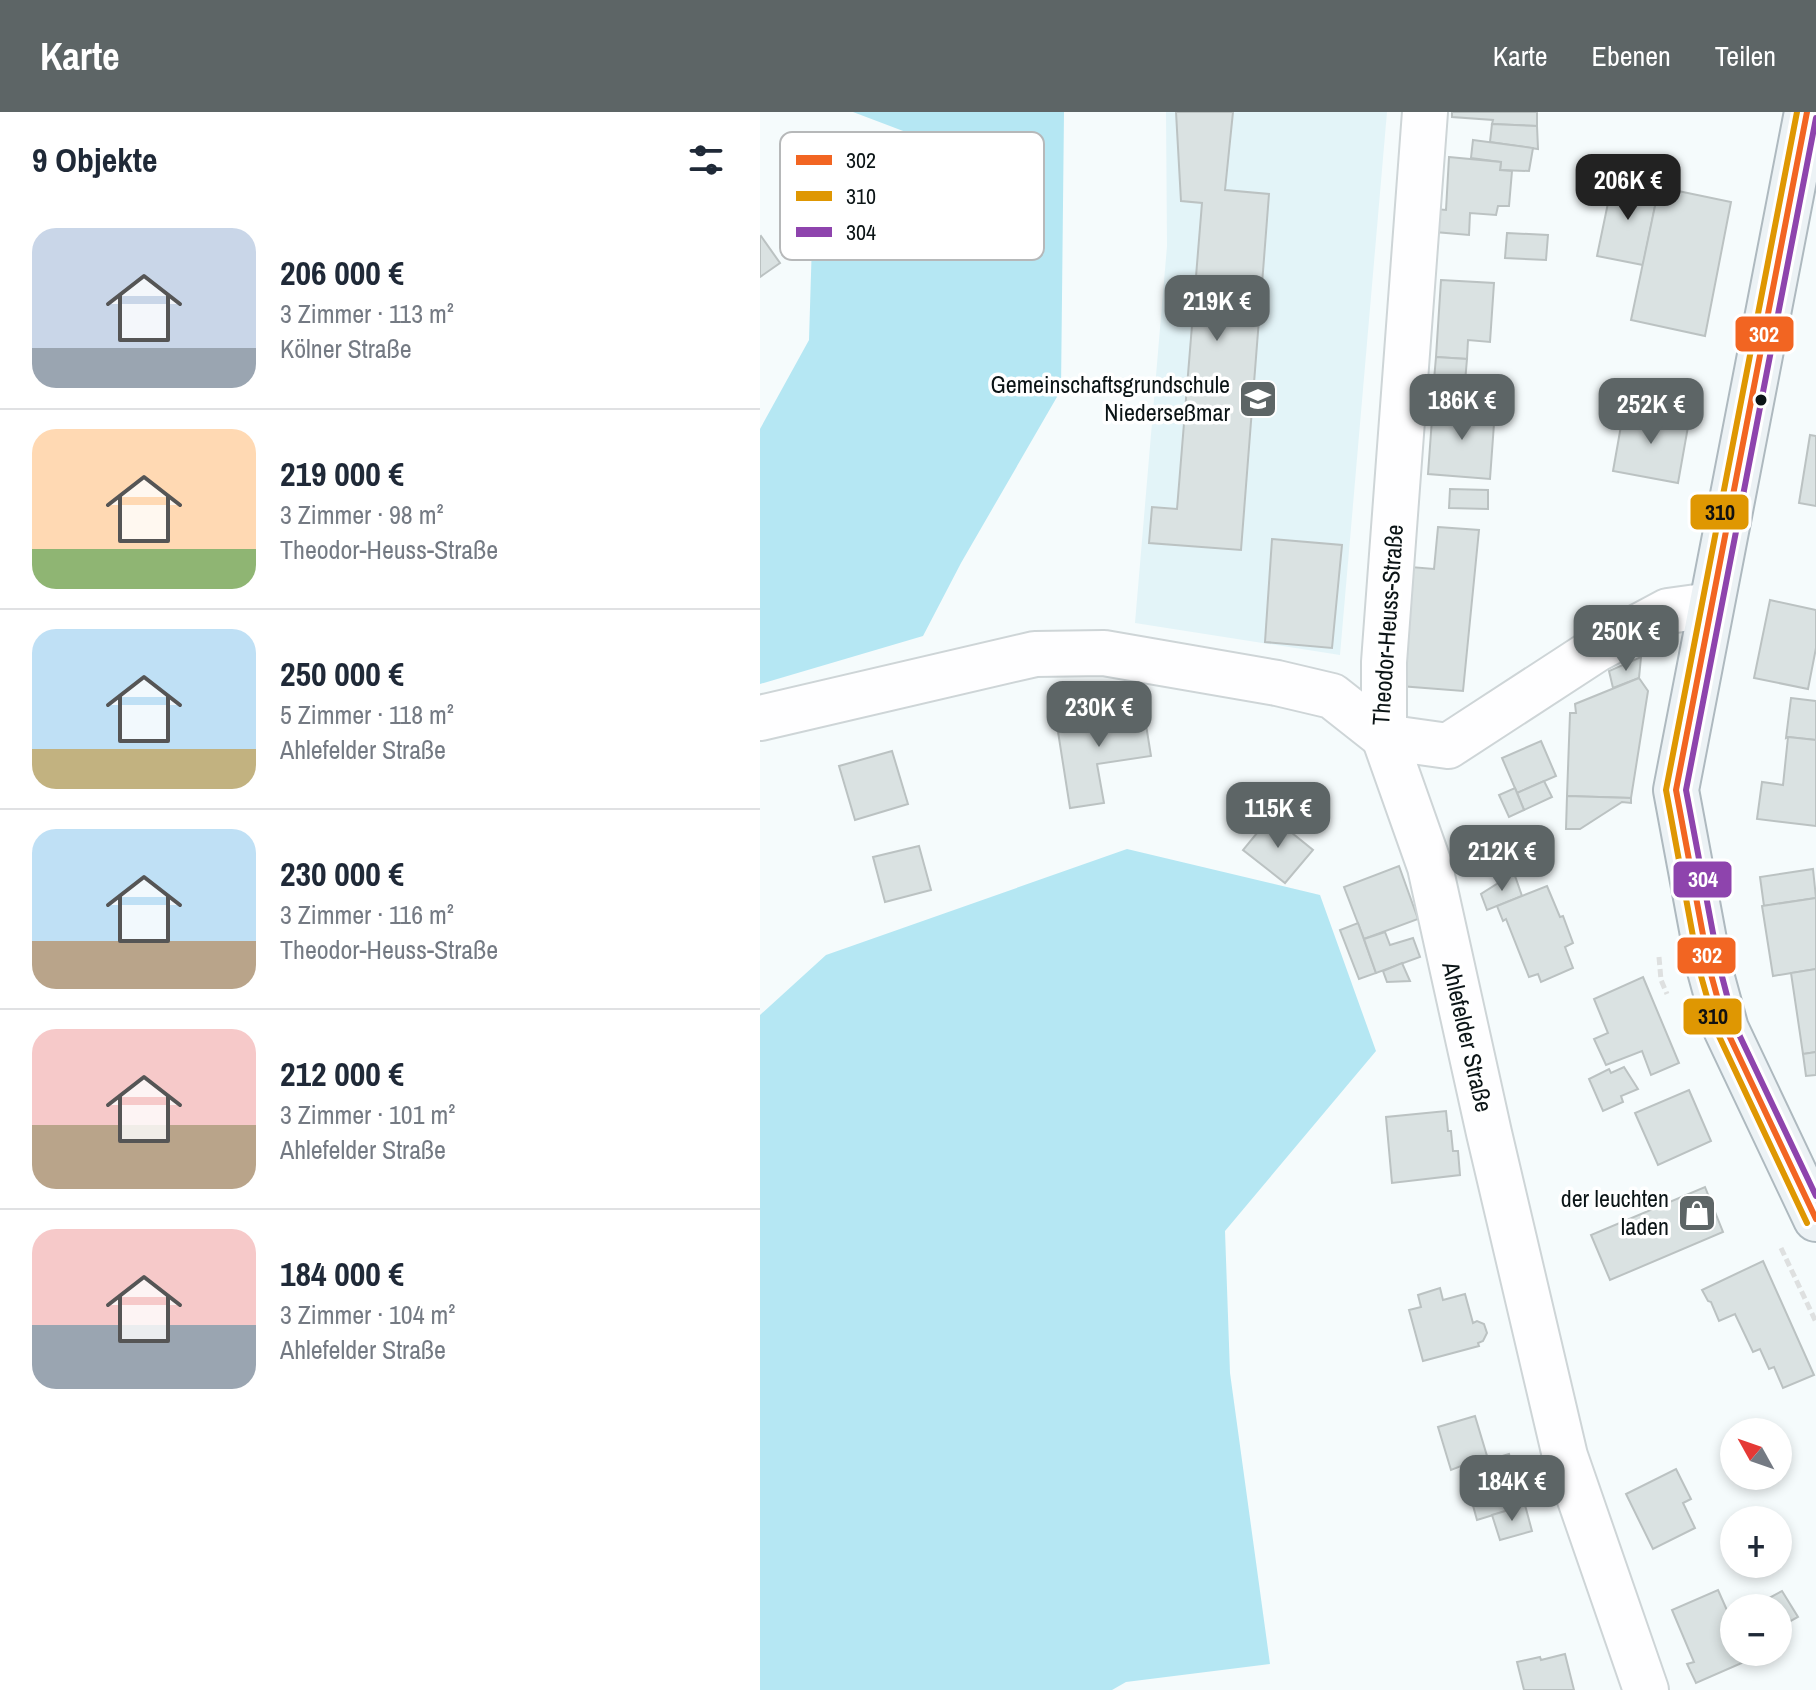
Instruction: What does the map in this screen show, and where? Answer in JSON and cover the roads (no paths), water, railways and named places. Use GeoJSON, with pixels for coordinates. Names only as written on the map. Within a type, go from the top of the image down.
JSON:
{"type":"FeatureCollection","features":[{"type":"Feature","properties":{"kind":"main road"},"geometry":{"type":"LineString","coordinates":[[1807,112],[1676,790],[1709,967],[1726,1029],[1816,1219]]}},
{"type":"Feature","properties":{"kind":"street","name":"Theodor-Heuss-Straße"},"geometry":{"type":"LineString","coordinates":[[1384,737],[1384,662],[1425,112]]}},
{"type":"Feature","properties":{"kind":"street"},"geometry":{"type":"LineString","coordinates":[[1384,737],[1448,746],[1597,649],[1668,611],[1711,605]]}},
{"type":"Feature","properties":{"kind":"street","name":"Theodor-Heuss-Straße"},"geometry":{"type":"LineString","coordinates":[[760,718],[1035,654],[1104,653],[1277,683],[1332,696],[1384,737]]}},
{"type":"Feature","properties":{"kind":"street","name":"Ahlefelder Straße"},"geometry":{"type":"LineString","coordinates":[[1384,737],[1430,867],[1485,1118],[1565,1456],[1646,1690]]}},
{"type":"Feature","properties":{"kind":"place","name":"Gemeinschaftsgrundschule Niederseßmar"},"geometry":{"type":"Point","coordinates":[1258,399]}},
{"type":"Feature","properties":{"kind":"place","name":"der leuchten laden"},"geometry":{"type":"Point","coordinates":[1697,1213]}}]}
